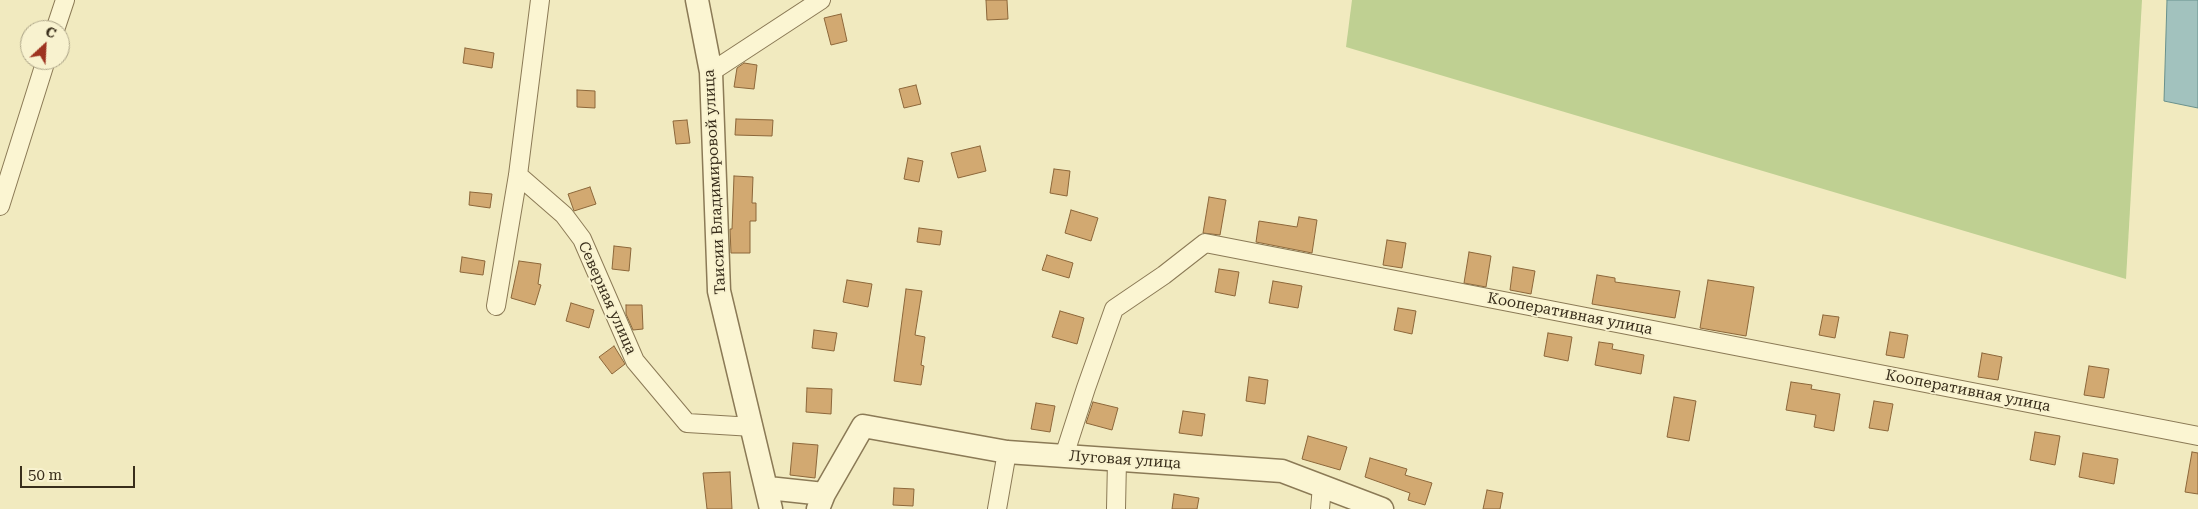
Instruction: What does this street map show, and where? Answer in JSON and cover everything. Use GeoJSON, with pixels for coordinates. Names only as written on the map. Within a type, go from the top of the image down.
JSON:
{"type":"FeatureCollection","features":[{"type":"Feature","properties":{"kind":"street"},"geometry":{"type":"LineString","coordinates":[[59,20],[65,0]]}},
{"type":"Feature","properties":{"kind":"street"},"geometry":{"type":"LineString","coordinates":[[496,306],[518,175],[540,0]]}},
{"type":"Feature","properties":{"kind":"street","name":"Таисии Владимировой улица"},"geometry":{"type":"LineString","coordinates":[[697,0],[711,72],[719,291],[769,499]]}},
{"type":"Feature","properties":{"kind":"street"},"geometry":{"type":"LineString","coordinates":[[711,72],[821,0]]}},
{"type":"Feature","properties":{"kind":"street"},"geometry":{"type":"LineString","coordinates":[[0,206],[43,70]]}},
{"type":"Feature","properties":{"kind":"street","name":"Северная улица"},"geometry":{"type":"LineString","coordinates":[[518,175],[564,215],[582,239],[635,360],[687,423],[752,427]]}},
{"type":"Feature","properties":{"kind":"street","name":"Кооперативная улица"},"geometry":{"type":"LineString","coordinates":[[1064,456],[1114,309],[1164,275],[1205,243],[2198,436]]}},
{"type":"Feature","properties":{"kind":"street","name":"Луговая улица"},"geometry":{"type":"LineString","coordinates":[[821,501],[863,426],[1007,452],[1282,471],[1382,509]]}},
{"type":"Feature","properties":{"kind":"street"},"geometry":{"type":"LineString","coordinates":[[998,509],[1007,452]]}},
{"type":"Feature","properties":{"kind":"street"},"geometry":{"type":"LineString","coordinates":[[1116,509],[1117,460]]}},
{"type":"Feature","properties":{"kind":"street"},"geometry":{"type":"LineString","coordinates":[[1320,509],[1322,486]]}},
{"type":"Feature","properties":{"kind":"street"},"geometry":{"type":"LineString","coordinates":[[769,499],[821,501]]}},
{"type":"Feature","properties":{"kind":"green space"},"geometry":{"type":"Polygon","coordinates":[[[1352,0],[2142,0],[2126,279],[1346,47],[1352,0]]]}},
{"type":"Feature","properties":{"kind":"water"},"geometry":{"type":"Polygon","coordinates":[[[2167,0],[2198,0],[2198,108],[2164,101],[2167,0]]]}},
{"type":"Feature","properties":{"kind":"building"},"geometry":{"type":"Polygon","coordinates":[[[986,0],[1007,0],[1008,19],[987,20],[986,0]]]}},
{"type":"Feature","properties":{"kind":"building"},"geometry":{"type":"Polygon","coordinates":[[[841,14],[847,41],[831,45],[824,18],[841,14]]]}},
{"type":"Feature","properties":{"kind":"building"},"geometry":{"type":"Polygon","coordinates":[[[465,48],[494,53],[492,68],[463,63],[465,48]]]}},
{"type":"Feature","properties":{"kind":"building"},"geometry":{"type":"Polygon","coordinates":[[[744,63],[757,65],[754,89],[734,87],[737,68],[744,63]]]}},
{"type":"Feature","properties":{"kind":"building"},"geometry":{"type":"Polygon","coordinates":[[[916,85],[921,104],[904,108],[899,89],[916,85]]]}},
{"type":"Feature","properties":{"kind":"building"},"geometry":{"type":"Polygon","coordinates":[[[577,90],[595,91],[595,108],[577,107],[577,90]]]}},
{"type":"Feature","properties":{"kind":"building"},"geometry":{"type":"Polygon","coordinates":[[[736,119],[773,120],[772,136],[735,135],[736,119]]]}},
{"type":"Feature","properties":{"kind":"building"},"geometry":{"type":"Polygon","coordinates":[[[687,120],[690,143],[676,144],[673,121],[687,120]]]}},
{"type":"Feature","properties":{"kind":"building"},"geometry":{"type":"Polygon","coordinates":[[[980,146],[986,171],[958,178],[951,153],[980,146]]]}},
{"type":"Feature","properties":{"kind":"building"},"geometry":{"type":"Polygon","coordinates":[[[908,158],[923,161],[919,182],[904,179],[908,158]]]}},
{"type":"Feature","properties":{"kind":"building"},"geometry":{"type":"Polygon","coordinates":[[[1054,169],[1070,171],[1067,196],[1050,193],[1054,169]]]}},
{"type":"Feature","properties":{"kind":"building"},"geometry":{"type":"Polygon","coordinates":[[[734,176],[753,177],[752,203],[756,203],[756,221],[750,221],[750,253],[731,253],[730,229],[732,229],[734,176]]]}},
{"type":"Feature","properties":{"kind":"building"},"geometry":{"type":"Polygon","coordinates":[[[590,187],[596,204],[574,211],[568,194],[590,187]]]}},
{"type":"Feature","properties":{"kind":"building"},"geometry":{"type":"Polygon","coordinates":[[[470,192],[492,194],[490,208],[469,205],[470,192]]]}},
{"type":"Feature","properties":{"kind":"building"},"geometry":{"type":"Polygon","coordinates":[[[1209,197],[1226,200],[1220,235],[1203,233],[1209,197]]]}},
{"type":"Feature","properties":{"kind":"building"},"geometry":{"type":"Polygon","coordinates":[[[1071,210],[1098,218],[1091,241],[1065,233],[1071,210]]]}},
{"type":"Feature","properties":{"kind":"building"},"geometry":{"type":"Polygon","coordinates":[[[1299,217],[1317,220],[1312,253],[1256,242],[1259,221],[1297,227],[1299,217]]]}},
{"type":"Feature","properties":{"kind":"building"},"geometry":{"type":"Polygon","coordinates":[[[919,228],[942,231],[940,245],[917,242],[919,228]]]}},
{"type":"Feature","properties":{"kind":"building"},"geometry":{"type":"Polygon","coordinates":[[[1387,240],[1406,243],[1402,268],[1383,265],[1387,240]]]}},
{"type":"Feature","properties":{"kind":"building"},"geometry":{"type":"Polygon","coordinates":[[[614,246],[631,248],[629,271],[612,269],[614,246]]]}},
{"type":"Feature","properties":{"kind":"building"},"geometry":{"type":"Polygon","coordinates":[[[1469,252],[1491,256],[1486,287],[1464,283],[1469,252]]]}},
{"type":"Feature","properties":{"kind":"building"},"geometry":{"type":"Polygon","coordinates":[[[1047,255],[1073,263],[1069,278],[1042,270],[1047,255]]]}},
{"type":"Feature","properties":{"kind":"building"},"geometry":{"type":"Polygon","coordinates":[[[462,257],[485,261],[483,275],[460,272],[462,257]]]}},
{"type":"Feature","properties":{"kind":"building"},"geometry":{"type":"Polygon","coordinates":[[[519,261],[541,264],[538,284],[541,285],[535,305],[511,298],[519,261]]]}},
{"type":"Feature","properties":{"kind":"building"},"geometry":{"type":"Polygon","coordinates":[[[1513,267],[1535,271],[1531,294],[1510,290],[1513,267]]]}},
{"type":"Feature","properties":{"kind":"building"},"geometry":{"type":"Polygon","coordinates":[[[1219,269],[1239,272],[1235,296],[1215,292],[1219,269]]]}},
{"type":"Feature","properties":{"kind":"building"},"geometry":{"type":"Polygon","coordinates":[[[1597,275],[1615,278],[1615,282],[1680,291],[1675,318],[1592,304],[1597,275]]]}},
{"type":"Feature","properties":{"kind":"building"},"geometry":{"type":"Polygon","coordinates":[[[847,280],[872,284],[868,307],[843,302],[847,280]]]}},
{"type":"Feature","properties":{"kind":"building"},"geometry":{"type":"Polygon","coordinates":[[[1708,280],[1754,287],[1746,336],[1700,328],[1708,280]]]}},
{"type":"Feature","properties":{"kind":"building"},"geometry":{"type":"Polygon","coordinates":[[[1273,281],[1302,286],[1298,308],[1269,303],[1273,281]]]}},
{"type":"Feature","properties":{"kind":"building"},"geometry":{"type":"Polygon","coordinates":[[[906,289],[922,291],[915,335],[925,337],[921,365],[924,366],[921,385],[894,381],[906,289]]]}},
{"type":"Feature","properties":{"kind":"building"},"geometry":{"type":"Polygon","coordinates":[[[571,303],[594,310],[589,328],[566,321],[571,303]]]}},
{"type":"Feature","properties":{"kind":"building"},"geometry":{"type":"Polygon","coordinates":[[[626,305],[642,305],[643,329],[633,330],[626,314],[626,305]]]}},
{"type":"Feature","properties":{"kind":"building"},"geometry":{"type":"Polygon","coordinates":[[[1398,308],[1416,311],[1412,334],[1394,330],[1398,308]]]}},
{"type":"Feature","properties":{"kind":"building"},"geometry":{"type":"Polygon","coordinates":[[[1060,311],[1084,318],[1077,344],[1052,337],[1060,311]]]}},
{"type":"Feature","properties":{"kind":"building"},"geometry":{"type":"Polygon","coordinates":[[[1823,315],[1839,317],[1835,338],[1819,335],[1823,315]]]}},
{"type":"Feature","properties":{"kind":"building"},"geometry":{"type":"Polygon","coordinates":[[[814,330],[837,333],[834,351],[812,348],[814,330]]]}},
{"type":"Feature","properties":{"kind":"building"},"geometry":{"type":"Polygon","coordinates":[[[1890,332],[1908,335],[1904,358],[1886,355],[1890,332]]]}},
{"type":"Feature","properties":{"kind":"building"},"geometry":{"type":"Polygon","coordinates":[[[1548,333],[1572,337],[1568,361],[1544,356],[1548,333]]]}},
{"type":"Feature","properties":{"kind":"building"},"geometry":{"type":"Polygon","coordinates":[[[1599,342],[1613,344],[1612,349],[1644,355],[1641,374],[1595,365],[1599,342]]]}},
{"type":"Feature","properties":{"kind":"building"},"geometry":{"type":"Polygon","coordinates":[[[614,346],[625,364],[612,374],[599,357],[614,346]]]}},
{"type":"Feature","properties":{"kind":"building"},"geometry":{"type":"Polygon","coordinates":[[[1982,353],[2002,357],[1998,380],[1978,377],[1982,353]]]}},
{"type":"Feature","properties":{"kind":"building"},"geometry":{"type":"Polygon","coordinates":[[[2089,366],[2109,369],[2104,398],[2084,395],[2089,366]]]}},
{"type":"Feature","properties":{"kind":"building"},"geometry":{"type":"Polygon","coordinates":[[[1249,377],[1268,380],[1265,404],[1246,401],[1249,377]]]}},
{"type":"Feature","properties":{"kind":"building"},"geometry":{"type":"Polygon","coordinates":[[[1791,382],[1812,385],[1811,389],[1840,394],[1834,431],[1814,427],[1816,415],[1786,410],[1791,382]]]}},
{"type":"Feature","properties":{"kind":"building"},"geometry":{"type":"Polygon","coordinates":[[[807,388],[832,389],[831,414],[806,412],[807,388]]]}},
{"type":"Feature","properties":{"kind":"building"},"geometry":{"type":"Polygon","coordinates":[[[1674,397],[1696,401],[1689,441],[1667,437],[1674,397]]]}},
{"type":"Feature","properties":{"kind":"building"},"geometry":{"type":"Polygon","coordinates":[[[1874,401],[1893,404],[1888,431],[1869,428],[1874,401]]]}},
{"type":"Feature","properties":{"kind":"building"},"geometry":{"type":"Polygon","coordinates":[[[1093,402],[1118,408],[1112,430],[1086,423],[1093,402]]]}},
{"type":"Feature","properties":{"kind":"building"},"geometry":{"type":"Polygon","coordinates":[[[1036,403],[1055,406],[1050,432],[1031,429],[1036,403]]]}},
{"type":"Feature","properties":{"kind":"building"},"geometry":{"type":"Polygon","coordinates":[[[1183,411],[1205,414],[1202,436],[1179,433],[1183,411]]]}},
{"type":"Feature","properties":{"kind":"building"},"geometry":{"type":"Polygon","coordinates":[[[2035,432],[2060,436],[2055,465],[2030,460],[2035,432]]]}},
{"type":"Feature","properties":{"kind":"building"},"geometry":{"type":"Polygon","coordinates":[[[1308,436],[1347,447],[1340,470],[1302,459],[1308,436]]]}},
{"type":"Feature","properties":{"kind":"building"},"geometry":{"type":"Polygon","coordinates":[[[793,443],[818,445],[815,478],[790,475],[793,443]]]}},
{"type":"Feature","properties":{"kind":"building"},"geometry":{"type":"Polygon","coordinates":[[[2192,452],[2198,453],[2198,494],[2185,492],[2192,452]]]}},
{"type":"Feature","properties":{"kind":"building"},"geometry":{"type":"Polygon","coordinates":[[[2083,453],[2118,459],[2114,484],[2079,477],[2083,453]]]}},
{"type":"Feature","properties":{"kind":"building"},"geometry":{"type":"Polygon","coordinates":[[[1370,458],[1407,469],[1405,475],[1432,483],[1425,505],[1408,500],[1410,493],[1365,477],[1370,458]]]}},
{"type":"Feature","properties":{"kind":"building"},"geometry":{"type":"Polygon","coordinates":[[[730,472],[732,509],[707,509],[703,473],[730,472]]]}},
{"type":"Feature","properties":{"kind":"building"},"geometry":{"type":"Polygon","coordinates":[[[894,488],[914,489],[913,506],[893,505],[894,488]]]}},
{"type":"Feature","properties":{"kind":"building"},"geometry":{"type":"Polygon","coordinates":[[[1487,490],[1503,493],[1500,509],[1483,509],[1487,490]]]}},
{"type":"Feature","properties":{"kind":"building"},"geometry":{"type":"Polygon","coordinates":[[[1174,494],[1199,498],[1197,509],[1172,509],[1174,494]]]}}]}
